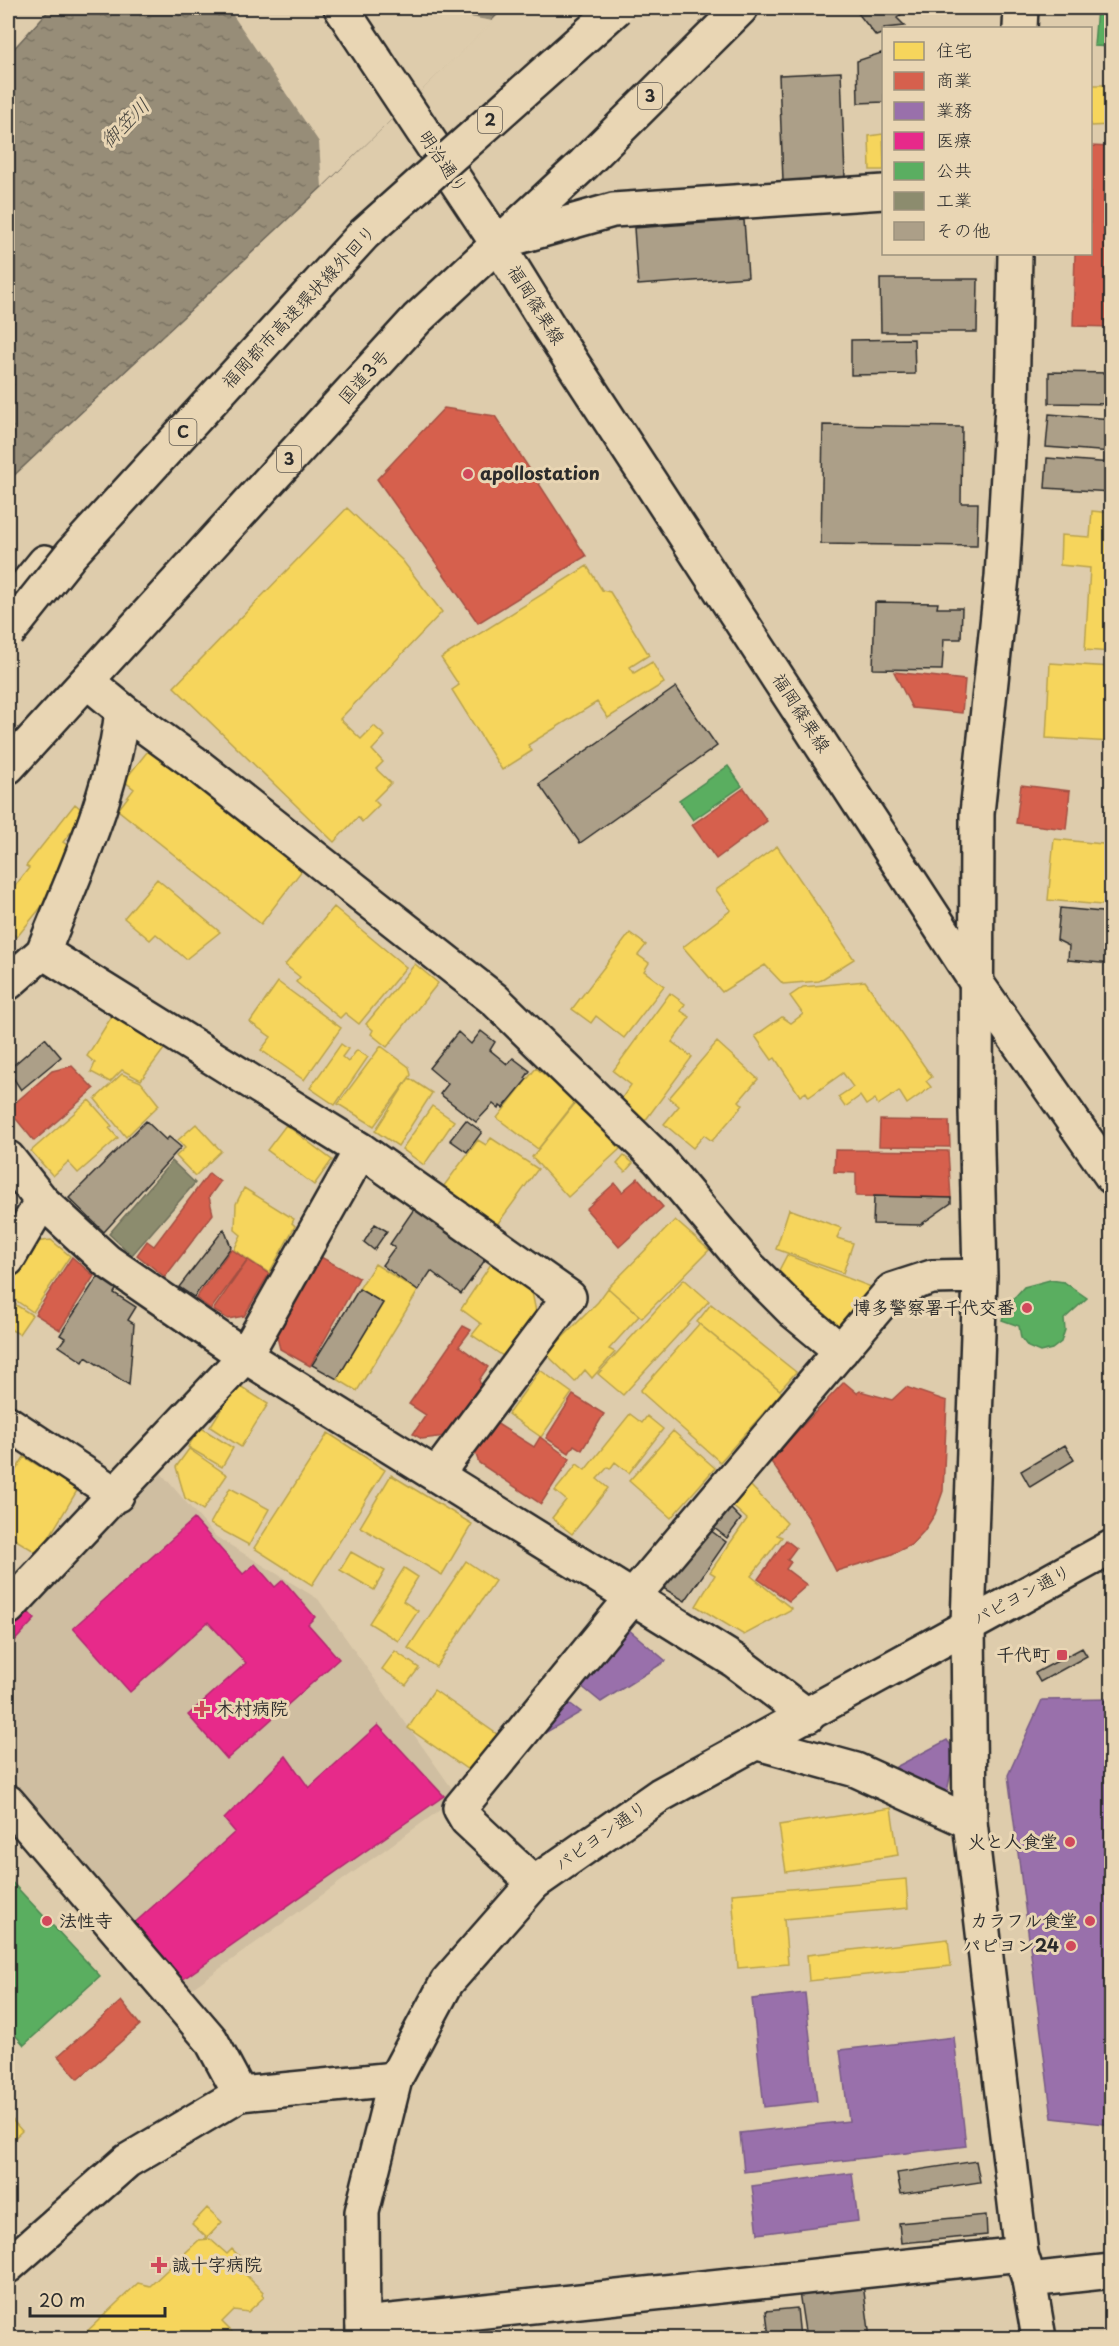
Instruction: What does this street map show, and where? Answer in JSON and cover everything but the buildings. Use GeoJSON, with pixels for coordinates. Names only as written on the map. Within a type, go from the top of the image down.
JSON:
{"type":"FeatureCollection","features":[{"type":"Feature","properties":{"kind":"main road","name":"明治通り"},"geometry":{"type":"LineString","coordinates":[[340,8],[497,243]]}},
{"type":"Feature","properties":{"kind":"main road","name":"C"},"geometry":{"type":"LineString","coordinates":[[8,623],[67,548],[358,230],[600,8]]}},
{"type":"Feature","properties":{"kind":"main road"},"geometry":{"type":"LineString","coordinates":[[8,607],[133,464],[352,265],[606,8]]}},
{"type":"Feature","properties":{"kind":"main road","name":"福岡都市高速環状線外回り"},"geometry":{"type":"LineString","coordinates":[[8,633],[72,553],[364,234],[617,8]]}},
{"type":"Feature","properties":{"kind":"main road","name":"国道3号"},"geometry":{"type":"LineString","coordinates":[[8,767],[417,319],[584,164],[741,8]]}},
{"type":"Feature","properties":{"kind":"main road"},"geometry":{"type":"LineString","coordinates":[[1020,27],[1021,8]]}},
{"type":"Feature","properties":{"kind":"main road"},"geometry":{"type":"LineString","coordinates":[[497,243],[613,210],[882,192]]}},
{"type":"Feature","properties":{"kind":"main road","name":"福岡篠栗線"},"geometry":{"type":"LineString","coordinates":[[497,243],[549,327],[978,985],[1112,1178]]}},
{"type":"Feature","properties":{"kind":"main road"},"geometry":{"type":"LineString","coordinates":[[1015,255],[1012,406],[1002,577],[977,813],[976,1110],[980,1276],[968,1624],[970,1822],[1025,2267],[1039,2338]]}},
{"type":"Feature","properties":{"kind":"main road"},"geometry":{"type":"LineString","coordinates":[[87,681],[122,710],[192,760],[495,1000],[659,1160],[748,1266],[794,1312],[842,1351]]}},
{"type":"Feature","properties":{"kind":"main road"},"geometry":{"type":"LineString","coordinates":[[8,983],[43,952],[96,822],[120,732],[122,710]]}},
{"type":"Feature","properties":{"kind":"main road"},"geometry":{"type":"LineString","coordinates":[[43,952],[361,1150],[569,1297],[437,1474]]}},
{"type":"Feature","properties":{"kind":"main road"},"geometry":{"type":"LineString","coordinates":[[8,1608],[117,1495],[245,1356],[361,1150]]}},
{"type":"Feature","properties":{"kind":"main road"},"geometry":{"type":"LineString","coordinates":[[8,1158],[42,1201],[107,1261],[245,1356],[735,1661],[807,1716]]}},
{"type":"Feature","properties":{"kind":"main road"},"geometry":{"type":"LineString","coordinates":[[8,1259],[42,1201]]}},
{"type":"Feature","properties":{"kind":"main road"},"geometry":{"type":"LineString","coordinates":[[534,1883],[467,1820],[460,1808],[632,1598],[892,1290],[932,1276],[980,1276]]}},
{"type":"Feature","properties":{"kind":"main road"},"geometry":{"type":"LineString","coordinates":[[8,1423],[117,1495]]}},
{"type":"Feature","properties":{"kind":"main road","name":"パピヨン通り"},"geometry":{"type":"LineString","coordinates":[[363,2331],[362,2212],[395,2079],[447,1982],[534,1883],[660,1795],[1112,1547]]}},
{"type":"Feature","properties":{"kind":"main road"},"geometry":{"type":"LineString","coordinates":[[758,1743],[856,1770],[970,1822]]}},
{"type":"Feature","properties":{"kind":"main road"},"geometry":{"type":"LineString","coordinates":[[8,1802],[211,2040],[240,2094]]}},
{"type":"Feature","properties":{"kind":"main road"},"geometry":{"type":"LineString","coordinates":[[8,2266],[127,2161],[240,2094],[395,2079]]}},
{"type":"Feature","properties":{"kind":"main road"},"geometry":{"type":"LineString","coordinates":[[363,2331],[1025,2267],[1112,2271]]}},
{"type":"Feature","properties":{"kind":"shaded area","name":"木村病院"},"geometry":{"type":"Polygon","coordinates":[[[161,1473],[215,1536],[318,1599],[458,1797],[183,1995],[8,1789],[8,1628],[161,1473]]]}},
{"type":"Feature","properties":{"kind":"water","name":"御笠川"},"geometry":{"type":"Polygon","coordinates":[[[51,8],[504,8],[322,187],[8,481],[8,55],[51,8]]]}},
{"type":"Feature","properties":{"kind":"pier"},"geometry":{"type":"Polygon","coordinates":[[[228,8],[444,8],[452,14],[493,21],[322,187],[319,142],[228,8]]]}},
{"type":"Feature","properties":{"kind":"place","name":"apollostation"},"geometry":{"type":"Point","coordinates":[468,474]}},
{"type":"Feature","properties":{"kind":"place","name":"博多警察署千代交番"},"geometry":{"type":"Point","coordinates":[1027,1308]}},
{"type":"Feature","properties":{"kind":"place","name":"千代町"},"geometry":{"type":"Point","coordinates":[1062,1655]}},
{"type":"Feature","properties":{"kind":"place","name":"木村病院"},"geometry":{"type":"Point","coordinates":[202,1709]}},
{"type":"Feature","properties":{"kind":"place","name":"火と人食堂"},"geometry":{"type":"Point","coordinates":[1070,1842]}},
{"type":"Feature","properties":{"kind":"place","name":"法性寺"},"geometry":{"type":"Point","coordinates":[47,1921]}},
{"type":"Feature","properties":{"kind":"place","name":"カラフル食堂"},"geometry":{"type":"Point","coordinates":[1090,1921]}},
{"type":"Feature","properties":{"kind":"place","name":"パピヨン24"},"geometry":{"type":"Point","coordinates":[1071,1946]}},
{"type":"Feature","properties":{"kind":"place","name":"誠十字病院"},"geometry":{"type":"Point","coordinates":[159,2265]}}]}
